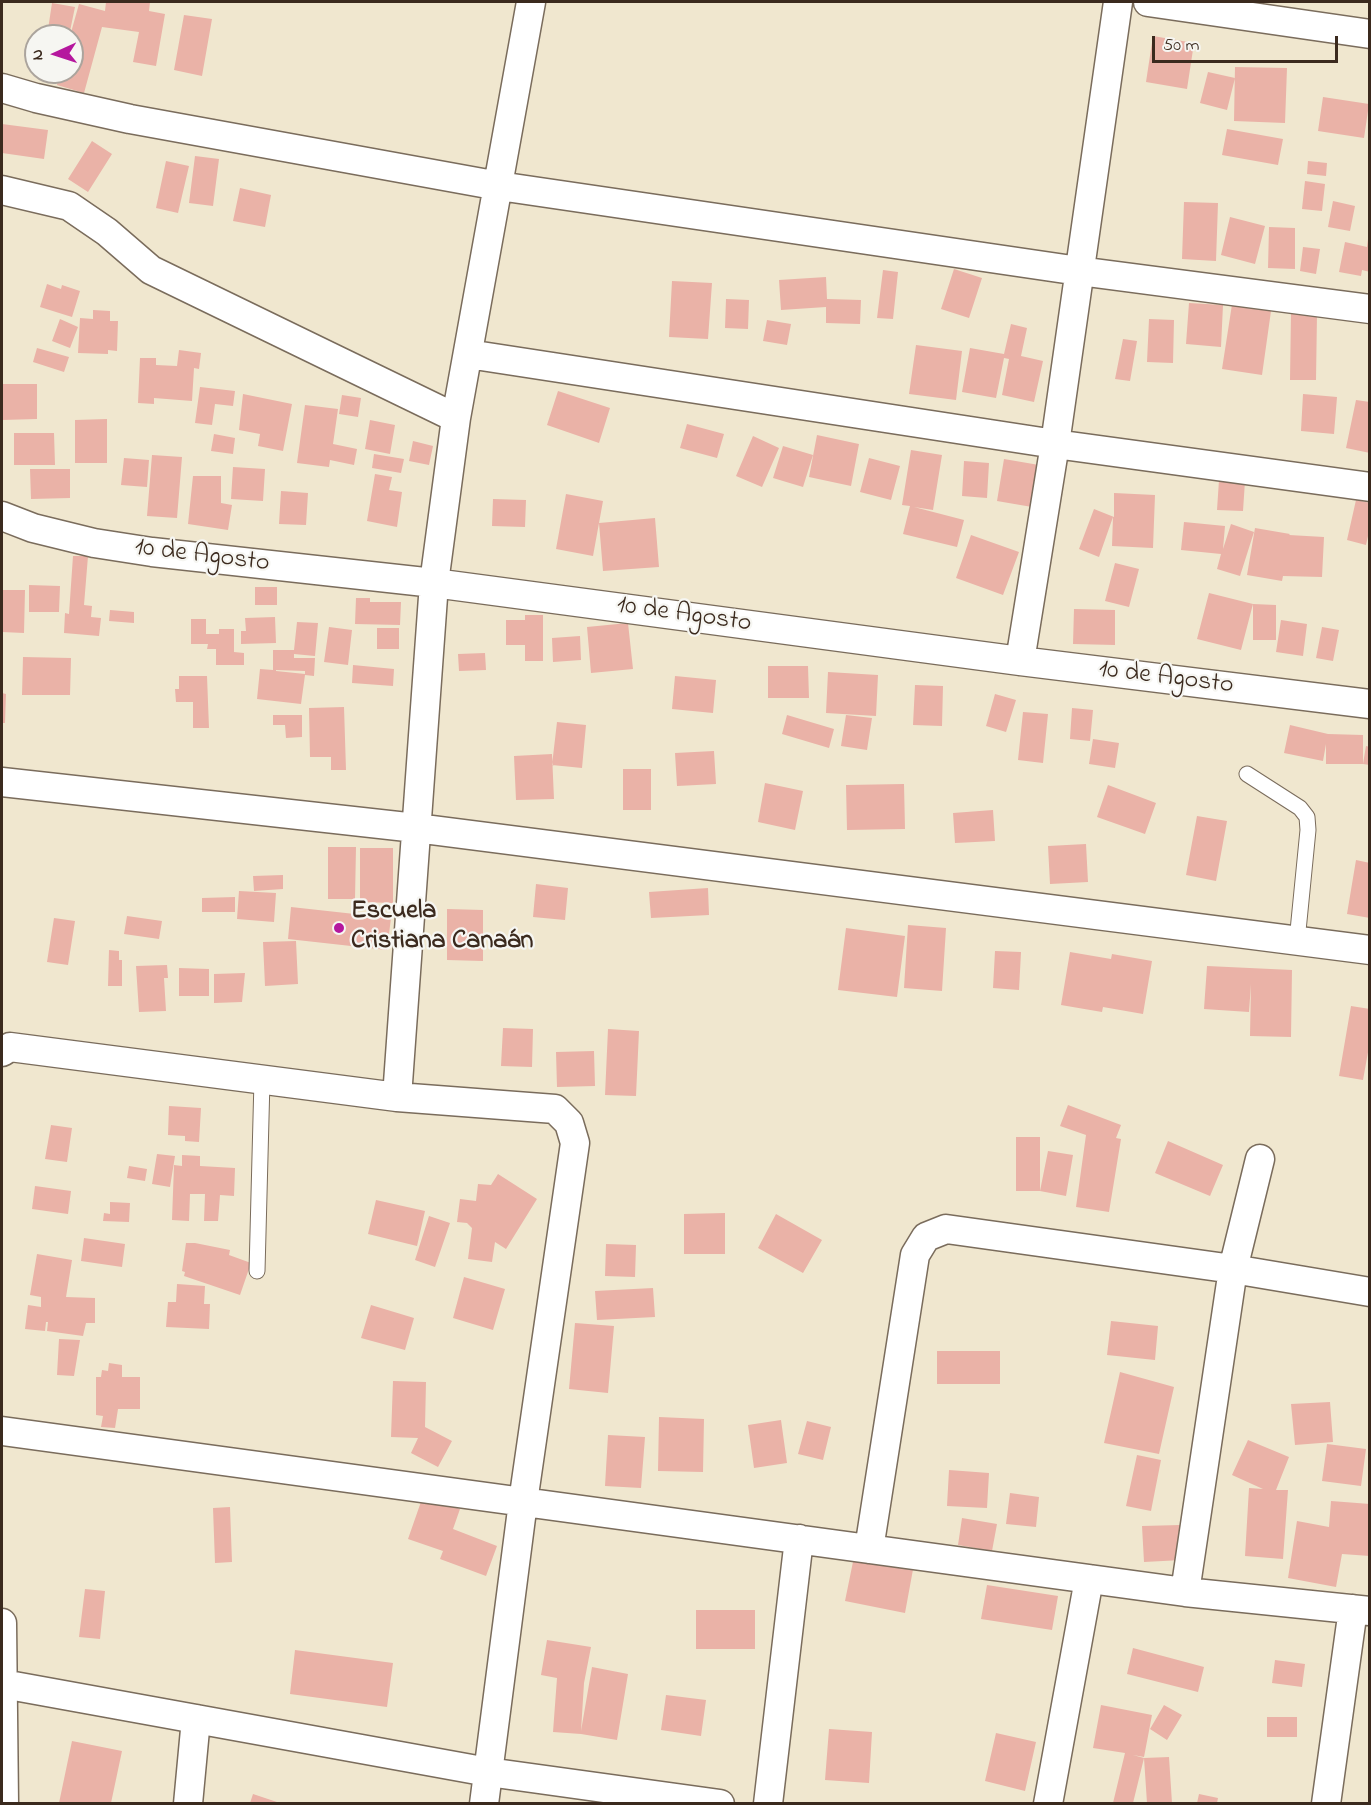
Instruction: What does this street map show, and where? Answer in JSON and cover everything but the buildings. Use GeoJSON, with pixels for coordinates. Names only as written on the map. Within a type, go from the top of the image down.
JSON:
{"type":"FeatureCollection","features":[{"type":"Feature","properties":{"kind":"street"},"geometry":{"type":"LineString","coordinates":[[397,1097],[434,583],[456,418],[531,2]]}},
{"type":"Feature","properties":{"kind":"street"},"geometry":{"type":"LineString","coordinates":[[1020,661],[1055,444],[1118,2]]}},
{"type":"Feature","properties":{"kind":"street"},"geometry":{"type":"LineString","coordinates":[[1148,2],[1370,34]]}},
{"type":"Feature","properties":{"kind":"street"},"geometry":{"type":"LineString","coordinates":[[2,88],[36,99],[130,119],[499,186],[1079,271],[1370,309]]}},
{"type":"Feature","properties":{"kind":"street"},"geometry":{"type":"LineString","coordinates":[[2,190],[69,206],[107,232],[151,270],[456,418]]}},
{"type":"Feature","properties":{"kind":"street"},"geometry":{"type":"LineString","coordinates":[[468,354],[1055,444],[1370,487]]}},
{"type":"Feature","properties":{"kind":"street","name":"10 de Agosto"},"geometry":{"type":"LineString","coordinates":[[2,516],[33,528],[117,546],[434,583],[1020,661],[1370,704]]}},
{"type":"Feature","properties":{"kind":"street"},"geometry":{"type":"LineString","coordinates":[[2,782],[416,828],[1370,950]]}},
{"type":"Feature","properties":{"kind":"street"},"geometry":{"type":"LineString","coordinates":[[2,1052],[9,1047],[397,1097],[555,1109],[569,1123],[575,1143],[523,1502],[484,1803]]}},
{"type":"Feature","properties":{"kind":"street"},"geometry":{"type":"LineString","coordinates":[[1185,1592],[1233,1269],[1260,1159]]}},
{"type":"Feature","properties":{"kind":"street"},"geometry":{"type":"LineString","coordinates":[[869,1549],[915,1255],[926,1237],[946,1229],[1233,1269],[1370,1292]]}},
{"type":"Feature","properties":{"kind":"street"},"geometry":{"type":"LineString","coordinates":[[2,1431],[1185,1592],[1361,1610],[1326,1803]]}},
{"type":"Feature","properties":{"kind":"street"},"geometry":{"type":"LineString","coordinates":[[768,1803],[799,1539]]}},
{"type":"Feature","properties":{"kind":"street"},"geometry":{"type":"LineString","coordinates":[[1048,1803],[1089,1579]]}},
{"type":"Feature","properties":{"kind":"street"},"geometry":{"type":"LineString","coordinates":[[2,1623],[4,1803]]}},
{"type":"Feature","properties":{"kind":"street"},"geometry":{"type":"LineString","coordinates":[[3,1684],[488,1772],[720,1803]]}},
{"type":"Feature","properties":{"kind":"street"},"geometry":{"type":"LineString","coordinates":[[188,1803],[196,1719]]}},
{"type":"Feature","properties":{"kind":"lane"},"geometry":{"type":"LineString","coordinates":[[1247,774],[1300,808],[1307,817],[1308,830],[1297,941]]}},
{"type":"Feature","properties":{"kind":"lane"},"geometry":{"type":"LineString","coordinates":[[257,1271],[262,1080]]}},
{"type":"Feature","properties":{"kind":"place","name":"Escuela Cristiana Canaán"},"geometry":{"type":"Point","coordinates":[339,928]}}]}
